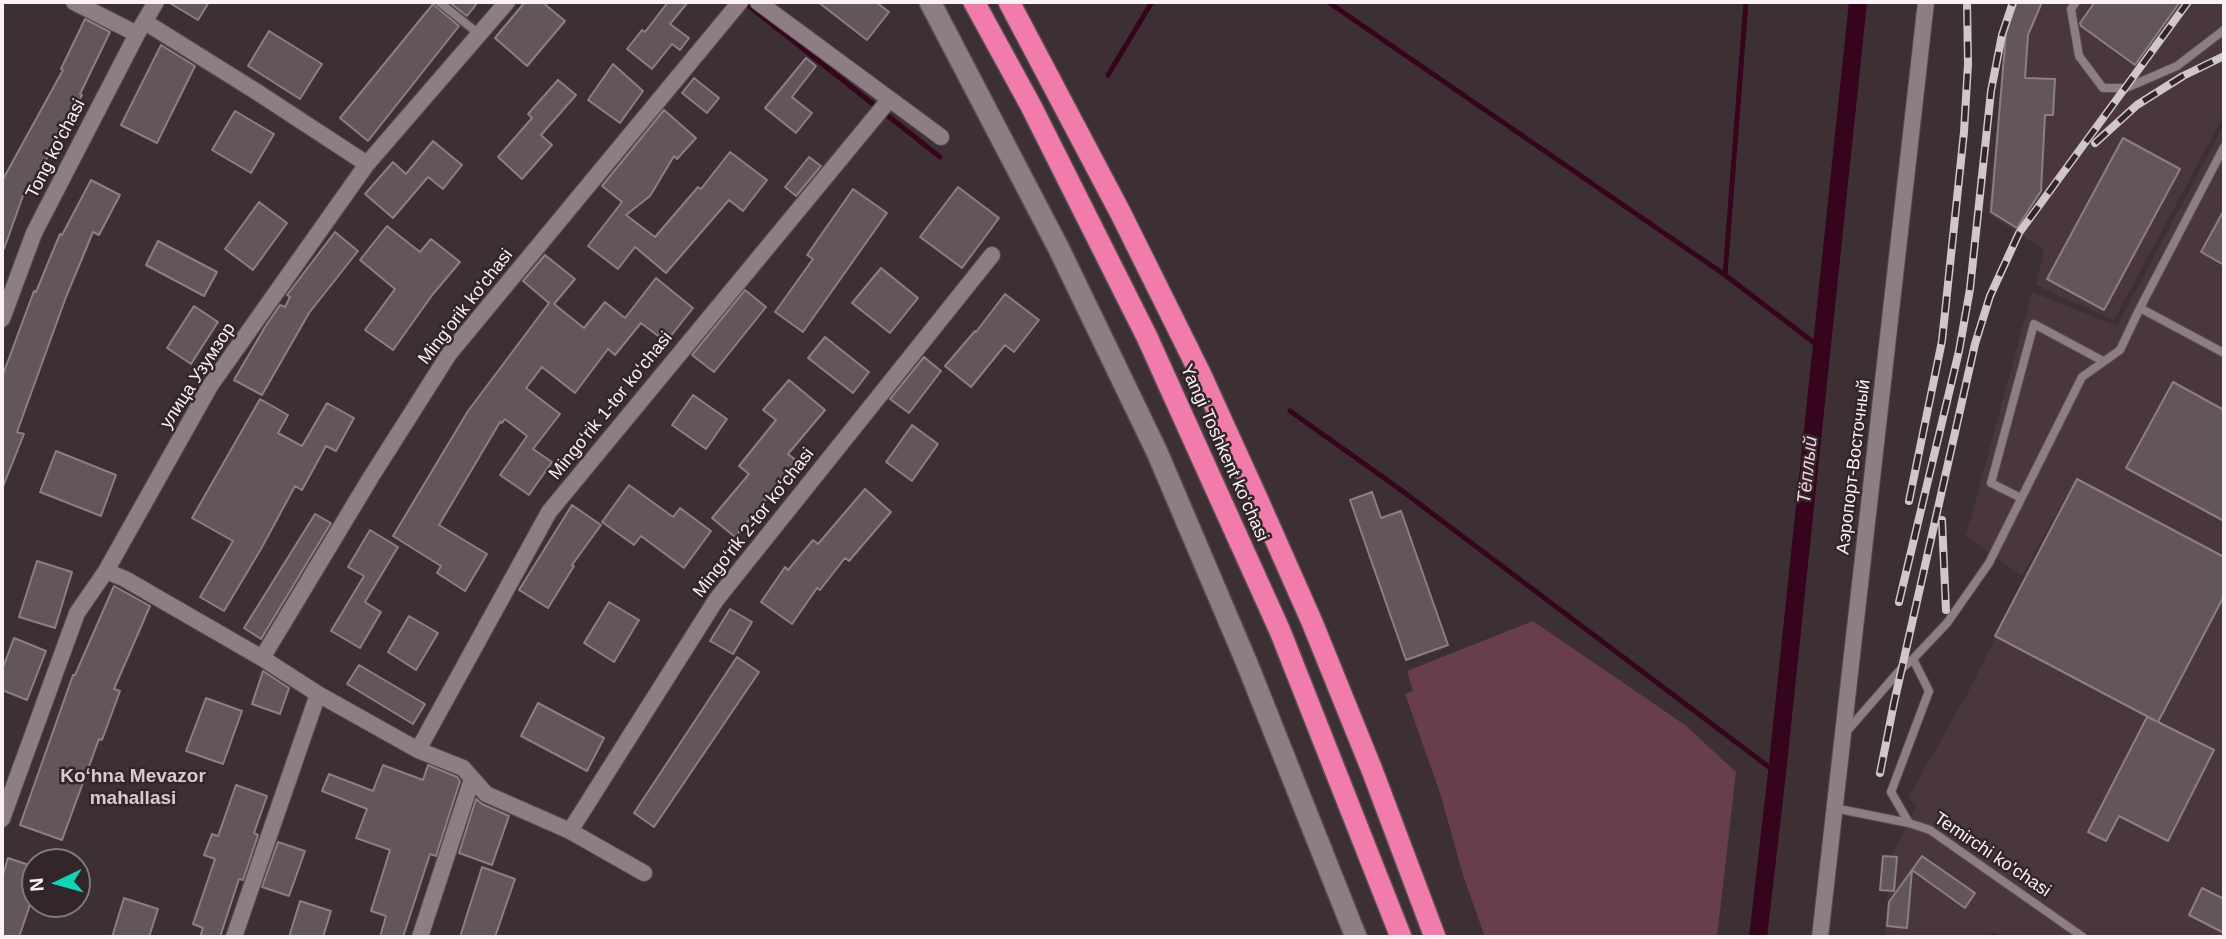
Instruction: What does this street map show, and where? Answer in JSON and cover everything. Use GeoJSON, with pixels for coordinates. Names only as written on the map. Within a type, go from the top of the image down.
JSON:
{"type":"FeatureCollection","features":[{"type":"Feature","properties":{"kind":"highway","name":"Yangi Toshkent ko‘chasi"},"geometry":{"type":"LineString","coordinates":[[974,2],[1031,106],[1147,337],[1280,631],[1401,937]]}},
{"type":"Feature","properties":{"kind":"highway","name":"Yangi Toshkent ko‘chasi"},"geometry":{"type":"LineString","coordinates":[[1009,2],[1121,212],[1246,473],[1312,622],[1436,937]]}},
{"type":"Feature","properties":{"kind":"main road"},"geometry":{"type":"LineString","coordinates":[[930,2],[1058,247],[1157,452],[1246,661],[1356,937]]}},
{"type":"Feature","properties":{"kind":"street"},"geometry":{"type":"LineString","coordinates":[[74,2],[141,28],[257,92],[368,164]]}},
{"type":"Feature","properties":{"kind":"street","name":"Tong ko'chasi"},"geometry":{"type":"LineString","coordinates":[[2,319],[34,233],[156,2]]}},
{"type":"Feature","properties":{"kind":"street","name":"улица Узумзор"},"geometry":{"type":"LineString","coordinates":[[2,819],[77,612],[106,570],[210,386],[368,164],[507,2]]}},
{"type":"Feature","properties":{"kind":"street"},"geometry":{"type":"LineString","coordinates":[[758,2],[941,137]]}},
{"type":"Feature","properties":{"kind":"street","name":"Аэропорт-Восточный"},"geometry":{"type":"LineString","coordinates":[[1820,937],[1926,2]]}},
{"type":"Feature","properties":{"kind":"street","name":"Ming'orik ko'chasi"},"geometry":{"type":"LineString","coordinates":[[262,658],[449,354],[739,4]]}},
{"type":"Feature","properties":{"kind":"street","name":"Mingo‘rik 1-tor ko‘chasi"},"geometry":{"type":"LineString","coordinates":[[418,750],[549,512],[888,100]]}},
{"type":"Feature","properties":{"kind":"street","name":"Mingo‘rik 2-tor ko‘chasi"},"geometry":{"type":"LineString","coordinates":[[570,831],[716,600],[992,255]]}},
{"type":"Feature","properties":{"kind":"street"},"geometry":{"type":"LineString","coordinates":[[106,570],[418,750],[463,768],[486,794],[570,831],[644,873]]}},
{"type":"Feature","properties":{"kind":"street"},"geometry":{"type":"LineString","coordinates":[[234,937],[318,694]]}},
{"type":"Feature","properties":{"kind":"street"},"geometry":{"type":"LineString","coordinates":[[420,937],[472,779]]}},
{"type":"Feature","properties":{"kind":"lane"},"geometry":{"type":"LineString","coordinates":[[439,2],[479,34]]}},
{"type":"Feature","properties":{"kind":"lane"},"geometry":{"type":"LineString","coordinates":[[2076,2],[2071,9],[2079,56],[2103,88],[2126,88],[2176,66],[2224,30]]}},
{"type":"Feature","properties":{"kind":"lane"},"geometry":{"type":"LineString","coordinates":[[1842,736],[1947,622],[1989,563],[2082,377],[2120,350],[2224,147]]}},
{"type":"Feature","properties":{"kind":"lane"},"geometry":{"type":"LineString","coordinates":[[2140,307],[2224,353]]}},
{"type":"Feature","properties":{"kind":"lane"},"geometry":{"type":"LineString","coordinates":[[2021,498],[1991,483],[2034,324],[2103,361]]}},
{"type":"Feature","properties":{"kind":"lane"},"geometry":{"type":"LineString","coordinates":[[1909,823],[1891,792],[1928,691],[1913,659]]}},
{"type":"Feature","properties":{"kind":"lane","name":"Temirchi ko'chasi"},"geometry":{"type":"LineString","coordinates":[[1834,808],[1909,823],[1930,830],[2083,937]]}},
{"type":"Feature","properties":{"kind":"shaded area"},"geometry":{"type":"Polygon","coordinates":[[[2016,2],[2224,2],[2224,115],[2114,320],[2036,285],[2044,249],[1988,214],[2005,34],[2016,2]]]}},
{"type":"Feature","properties":{"kind":"shaded area"},"geometry":{"type":"Polygon","coordinates":[[[2224,125],[2224,937],[1884,937],[1892,855],[1917,805],[1908,798],[1965,698],[2072,485],[2022,576],[1966,536],[2032,292],[2117,326],[2224,125]]]}},
{"type":"Feature","properties":{"kind":"shaded area"},"geometry":{"type":"Polygon","coordinates":[[[1533,621],[1685,725],[1736,772],[1717,937],[1485,937],[1463,875],[1441,796],[1405,694],[1413,691],[1407,671],[1533,621]]]}},
{"type":"Feature","properties":{"kind":"building"},"geometry":{"type":"Polygon","coordinates":[[[168,2],[209,2],[198,20],[168,2]]]}},
{"type":"Feature","properties":{"kind":"building"},"geometry":{"type":"Polygon","coordinates":[[[449,2],[478,2],[467,16],[449,2]]]}},
{"type":"Feature","properties":{"kind":"building"},"geometry":{"type":"Polygon","coordinates":[[[525,2],[542,2],[565,21],[527,66],[495,38],[525,2]]]}},
{"type":"Feature","properties":{"kind":"building"},"geometry":{"type":"Polygon","coordinates":[[[668,2],[688,2],[670,24],[689,38],[680,50],[672,44],[652,69],[627,49],[642,30],[645,32],[668,2]]]}},
{"type":"Feature","properties":{"kind":"building"},"geometry":{"type":"Polygon","coordinates":[[[818,2],[876,2],[889,12],[867,40],[818,2]]]}},
{"type":"Feature","properties":{"kind":"building"},"geometry":{"type":"Polygon","coordinates":[[[2017,2],[2042,2],[2028,35],[2025,78],[2055,79],[2053,115],[2045,115],[2041,191],[2017,228],[1991,212],[2006,33],[2017,2]]]}},
{"type":"Feature","properties":{"kind":"building"},"geometry":{"type":"Polygon","coordinates":[[[2095,2],[2180,2],[2135,65],[2081,26],[2080,23],[2095,2]]]}},
{"type":"Feature","properties":{"kind":"building"},"geometry":{"type":"Polygon","coordinates":[[[433,4],[459,26],[368,141],[340,118],[433,4]]]}},
{"type":"Feature","properties":{"kind":"building"},"geometry":{"type":"Polygon","coordinates":[[[85,19],[110,32],[80,94],[82,95],[28,192],[25,190],[2,249],[2,181],[63,70],[61,69],[85,19]]]}},
{"type":"Feature","properties":{"kind":"building"},"geometry":{"type":"Polygon","coordinates":[[[269,31],[322,64],[300,99],[248,66],[269,31]]]}},
{"type":"Feature","properties":{"kind":"building"},"geometry":{"type":"Polygon","coordinates":[[[161,45],[195,66],[157,143],[121,125],[161,45]]]}},
{"type":"Feature","properties":{"kind":"building"},"geometry":{"type":"Polygon","coordinates":[[[806,58],[816,66],[792,97],[812,113],[796,133],[765,108],[806,58]]]}},
{"type":"Feature","properties":{"kind":"building"},"geometry":{"type":"Polygon","coordinates":[[[613,64],[643,91],[620,123],[588,100],[613,64]]]}},
{"type":"Feature","properties":{"kind":"building"},"geometry":{"type":"Polygon","coordinates":[[[694,78],[719,98],[707,113],[682,93],[694,78]]]}},
{"type":"Feature","properties":{"kind":"building"},"geometry":{"type":"Polygon","coordinates":[[[558,80],[576,95],[541,135],[552,145],[522,179],[498,157],[532,118],[528,114],[558,80]]]}},
{"type":"Feature","properties":{"kind":"building"},"geometry":{"type":"Polygon","coordinates":[[[664,110],[696,138],[677,159],[674,156],[650,196],[626,215],[655,237],[698,187],[701,189],[730,152],[767,180],[743,211],[729,200],[666,273],[635,247],[618,269],[588,246],[622,202],[602,186],[664,110]]]}},
{"type":"Feature","properties":{"kind":"building"},"geometry":{"type":"Polygon","coordinates":[[[235,111],[274,134],[251,173],[212,150],[235,111]]]}},
{"type":"Feature","properties":{"kind":"building"},"geometry":{"type":"Polygon","coordinates":[[[2123,138],[2180,169],[2104,310],[2047,279],[2123,138]]]}},
{"type":"Feature","properties":{"kind":"building"},"geometry":{"type":"Polygon","coordinates":[[[433,141],[462,165],[443,189],[428,177],[393,218],[365,194],[393,162],[406,174],[433,141]]]}},
{"type":"Feature","properties":{"kind":"building"},"geometry":{"type":"Polygon","coordinates":[[[809,157],[821,166],[796,196],[785,187],[809,157]]]}},
{"type":"Feature","properties":{"kind":"building"},"geometry":{"type":"Polygon","coordinates":[[[91,180],[120,195],[99,235],[93,232],[66,297],[17,432],[24,434],[2,489],[2,377],[34,291],[36,292],[60,234],[62,235],[91,180]]]}},
{"type":"Feature","properties":{"kind":"building"},"geometry":{"type":"Polygon","coordinates":[[[958,187],[999,218],[962,268],[920,237],[958,187]]]}},
{"type":"Feature","properties":{"kind":"building"},"geometry":{"type":"Polygon","coordinates":[[[853,189],[887,213],[803,332],[775,312],[813,259],[807,255],[853,189]]]}},
{"type":"Feature","properties":{"kind":"building"},"geometry":{"type":"Polygon","coordinates":[[[259,202],[287,223],[253,270],[225,249],[259,202]]]}},
{"type":"Feature","properties":{"kind":"building"},"geometry":{"type":"Polygon","coordinates":[[[2224,210],[2224,265],[2201,252],[2224,210]]]}},
{"type":"Feature","properties":{"kind":"building"},"geometry":{"type":"Polygon","coordinates":[[[387,226],[420,252],[431,239],[460,262],[393,350],[365,330],[395,289],[360,260],[387,226]]]}},
{"type":"Feature","properties":{"kind":"building"},"geometry":{"type":"Polygon","coordinates":[[[335,232],[358,251],[309,313],[262,395],[234,380],[280,305],[285,307],[290,297],[287,295],[335,232]]]}},
{"type":"Feature","properties":{"kind":"building"},"geometry":{"type":"Polygon","coordinates":[[[158,241],[217,272],[204,296],[146,265],[158,241]]]}},
{"type":"Feature","properties":{"kind":"building"},"geometry":{"type":"Polygon","coordinates":[[[545,255],[575,279],[554,304],[584,328],[605,302],[625,318],[656,278],[693,308],[666,342],[641,323],[615,355],[608,349],[575,393],[542,367],[526,388],[560,414],[533,449],[552,462],[529,495],[500,475],[527,436],[505,419],[500,422],[439,525],[487,554],[465,591],[437,573],[441,566],[393,536],[468,411],[549,303],[523,281],[545,255]]]}},
{"type":"Feature","properties":{"kind":"building"},"geometry":{"type":"Polygon","coordinates":[[[881,268],[918,298],[890,333],[852,303],[881,268]]]}},
{"type":"Feature","properties":{"kind":"building"},"geometry":{"type":"Polygon","coordinates":[[[745,290],[766,307],[714,372],[692,355],[745,290]]]}},
{"type":"Feature","properties":{"kind":"building"},"geometry":{"type":"Polygon","coordinates":[[[1005,294],[1039,320],[1014,352],[1005,345],[971,387],[945,366],[1005,294]]]}},
{"type":"Feature","properties":{"kind":"building"},"geometry":{"type":"Polygon","coordinates":[[[194,306],[218,322],[191,364],[167,348],[194,306]]]}},
{"type":"Feature","properties":{"kind":"building"},"geometry":{"type":"Polygon","coordinates":[[[825,337],[869,372],[853,393],[808,358],[825,337]]]}},
{"type":"Feature","properties":{"kind":"building"},"geometry":{"type":"Polygon","coordinates":[[[924,357],[941,371],[909,413],[890,399],[924,357]]]}},
{"type":"Feature","properties":{"kind":"building"},"geometry":{"type":"Polygon","coordinates":[[[789,380],[825,410],[788,454],[797,461],[735,537],[712,518],[749,474],[739,466],[776,420],[763,410],[789,380]]]}},
{"type":"Feature","properties":{"kind":"building"},"geometry":{"type":"Polygon","coordinates":[[[2173,382],[2224,410],[2224,521],[2126,468],[2173,382]]]}},
{"type":"Feature","properties":{"kind":"building"},"geometry":{"type":"Polygon","coordinates":[[[693,395],[727,419],[706,449],[672,425],[693,395]]]}},
{"type":"Feature","properties":{"kind":"building"},"geometry":{"type":"Polygon","coordinates":[[[260,399],[288,415],[278,433],[302,446],[327,403],[354,418],[336,451],[326,446],[302,490],[295,486],[224,611],[200,597],[233,541],[192,518],[260,399]]]}},
{"type":"Feature","properties":{"kind":"building"},"geometry":{"type":"Polygon","coordinates":[[[912,425],[938,444],[912,481],[886,462],[912,425]]]}},
{"type":"Feature","properties":{"kind":"building"},"geometry":{"type":"Polygon","coordinates":[[[56,451],[116,475],[101,516],[40,492],[56,451]]]}},
{"type":"Feature","properties":{"kind":"building"},"geometry":{"type":"Polygon","coordinates":[[[2077,479],[2224,557],[2224,596],[2158,722],[2214,750],[2168,841],[2119,816],[2106,841],[2088,832],[2147,717],[2156,721],[1995,636],[2077,479]]]}},
{"type":"Feature","properties":{"kind":"building"},"geometry":{"type":"Polygon","coordinates":[[[629,485],[673,517],[680,508],[711,531],[684,568],[641,536],[634,545],[602,522],[629,485]]]}},
{"type":"Feature","properties":{"kind":"building"},"geometry":{"type":"Polygon","coordinates":[[[865,489],[891,512],[849,561],[845,558],[820,590],[817,588],[792,624],[761,602],[785,567],[788,570],[813,540],[818,544],[865,489]]]}},
{"type":"Feature","properties":{"kind":"building"},"geometry":{"type":"Polygon","coordinates":[[[1372,492],[1381,518],[1401,511],[1448,645],[1406,660],[1350,500],[1372,492]]]}},
{"type":"Feature","properties":{"kind":"building"},"geometry":{"type":"Polygon","coordinates":[[[572,505],[601,525],[572,565],[574,566],[548,608],[519,590],[572,505]]]}},
{"type":"Feature","properties":{"kind":"building"},"geometry":{"type":"Polygon","coordinates":[[[315,514],[331,523],[261,639],[244,628],[315,514]]]}},
{"type":"Feature","properties":{"kind":"building"},"geometry":{"type":"Polygon","coordinates":[[[370,530],[398,547],[365,602],[381,612],[360,648],[331,631],[364,576],[348,567],[370,530]]]}},
{"type":"Feature","properties":{"kind":"building"},"geometry":{"type":"Polygon","coordinates":[[[37,561],[72,572],[55,628],[19,617],[37,561]]]}},
{"type":"Feature","properties":{"kind":"building"},"geometry":{"type":"Polygon","coordinates":[[[114,586],[150,606],[114,689],[120,691],[102,740],[99,739],[62,840],[20,825],[73,675],[114,586]]]}},
{"type":"Feature","properties":{"kind":"building"},"geometry":{"type":"Polygon","coordinates":[[[609,602],[639,620],[614,662],[584,643],[609,602]]]}},
{"type":"Feature","properties":{"kind":"building"},"geometry":{"type":"Polygon","coordinates":[[[730,609],[752,622],[733,654],[710,641],[730,609]]]}},
{"type":"Feature","properties":{"kind":"building"},"geometry":{"type":"Polygon","coordinates":[[[409,616],[438,633],[416,670],[388,652],[409,616]]]}},
{"type":"Feature","properties":{"kind":"building"},"geometry":{"type":"Polygon","coordinates":[[[14,638],[46,651],[27,700],[2,690],[2,670],[14,638]]]}},
{"type":"Feature","properties":{"kind":"building"},"geometry":{"type":"Polygon","coordinates":[[[737,657],[759,672],[654,827],[634,813],[737,657]]]}},
{"type":"Feature","properties":{"kind":"building"},"geometry":{"type":"Polygon","coordinates":[[[359,665],[425,704],[413,724],[347,684],[359,665]]]}},
{"type":"Feature","properties":{"kind":"building"},"geometry":{"type":"Polygon","coordinates":[[[263,671],[289,688],[280,714],[252,704],[263,671]]]}},
{"type":"Feature","properties":{"kind":"building"},"geometry":{"type":"Polygon","coordinates":[[[206,698],[242,711],[223,764],[186,751],[206,698]]]}},
{"type":"Feature","properties":{"kind":"building"},"geometry":{"type":"Polygon","coordinates":[[[538,703],[604,738],[587,771],[521,736],[538,703]]]}},
{"type":"Feature","properties":{"kind":"building"},"geometry":{"type":"Polygon","coordinates":[[[383,765],[423,780],[428,765],[457,777],[460,781],[436,856],[430,854],[403,937],[380,937],[386,916],[371,911],[390,850],[356,838],[367,809],[322,791],[329,774],[373,791],[383,765]]]}},
{"type":"Feature","properties":{"kind":"building"},"geometry":{"type":"Polygon","coordinates":[[[236,785],[267,796],[254,833],[258,835],[243,880],[239,879],[220,937],[200,937],[203,928],[193,924],[215,859],[204,855],[212,834],[218,836],[236,785]]]}},
{"type":"Feature","properties":{"kind":"building"},"geometry":{"type":"Polygon","coordinates":[[[476,799],[509,816],[492,865],[459,853],[476,799]]]}},
{"type":"Feature","properties":{"kind":"building"},"geometry":{"type":"Polygon","coordinates":[[[278,842],[305,851],[289,896],[262,887],[278,842]]]}},
{"type":"Feature","properties":{"kind":"building"},"geometry":{"type":"Polygon","coordinates":[[[1883,856],[1897,857],[1894,891],[1880,890],[1883,856]]]}},
{"type":"Feature","properties":{"kind":"building"},"geometry":{"type":"Polygon","coordinates":[[[1922,856],[1975,893],[1965,908],[1912,870],[1907,928],[1887,926],[1889,902],[1922,856]]]}},
{"type":"Feature","properties":{"kind":"building"},"geometry":{"type":"Polygon","coordinates":[[[8,858],[21,862],[21,918],[25,918],[19,937],[2,937],[2,878],[8,858]]]}},
{"type":"Feature","properties":{"kind":"building"},"geometry":{"type":"Polygon","coordinates":[[[482,867],[515,879],[495,937],[460,937],[482,867]]]}},
{"type":"Feature","properties":{"kind":"building"},"geometry":{"type":"Polygon","coordinates":[[[2202,888],[2224,899],[2224,933],[2189,915],[2202,888]]]}},
{"type":"Feature","properties":{"kind":"building"},"geometry":{"type":"Polygon","coordinates":[[[124,898],[158,909],[149,937],[112,937],[124,898]]]}},
{"type":"Feature","properties":{"kind":"building"},"geometry":{"type":"Polygon","coordinates":[[[300,901],[331,911],[323,937],[289,937],[300,901]]]}},
{"type":"Feature","properties":{"kind":"waterway"},"geometry":{"type":"LineString","coordinates":[[744,2],[940,157]]}},
{"type":"Feature","properties":{"kind":"waterway"},"geometry":{"type":"LineString","coordinates":[[1108,75],[1152,2]]}},
{"type":"Feature","properties":{"kind":"waterway"},"geometry":{"type":"LineString","coordinates":[[1328,2],[1725,275],[1821,348]]}},
{"type":"Feature","properties":{"kind":"waterway"},"geometry":{"type":"LineString","coordinates":[[1725,275],[1746,2]]}},
{"type":"Feature","properties":{"kind":"waterway","name":"Тёплый"},"geometry":{"type":"LineString","coordinates":[[1758,937],[1858,2]]}},
{"type":"Feature","properties":{"kind":"waterway"},"geometry":{"type":"LineString","coordinates":[[1290,411],[1401,490],[1777,773]]}},
{"type":"Feature","properties":{"kind":"waterway"},"geometry":{"type":"LineString","coordinates":[[1992,937],[1997,937]]}},
{"type":"Feature","properties":{"kind":"railway"},"geometry":{"type":"LineString","coordinates":[[1909,501],[1942,341],[1964,132],[1968,64],[1967,2]]}},
{"type":"Feature","properties":{"kind":"railway"},"geometry":{"type":"LineString","coordinates":[[1899,602],[1959,351],[1970,289],[1991,91],[2002,35],[2013,2]]}},
{"type":"Feature","properties":{"kind":"railway"},"geometry":{"type":"LineString","coordinates":[[1880,773],[1975,344],[1990,296],[2019,233],[2188,2]]}},
{"type":"Feature","properties":{"kind":"railway"},"geometry":{"type":"LineString","coordinates":[[2095,143],[2137,105],[2183,76],[2224,56]]}},
{"type":"Feature","properties":{"kind":"railway"},"geometry":{"type":"LineString","coordinates":[[1942,520],[1946,610]]}},
{"type":"Feature","properties":{"kind":"district","name":"Koʻhna Mevazor mahallasi"},"geometry":{"type":"Point","coordinates":[133,788]}}]}
